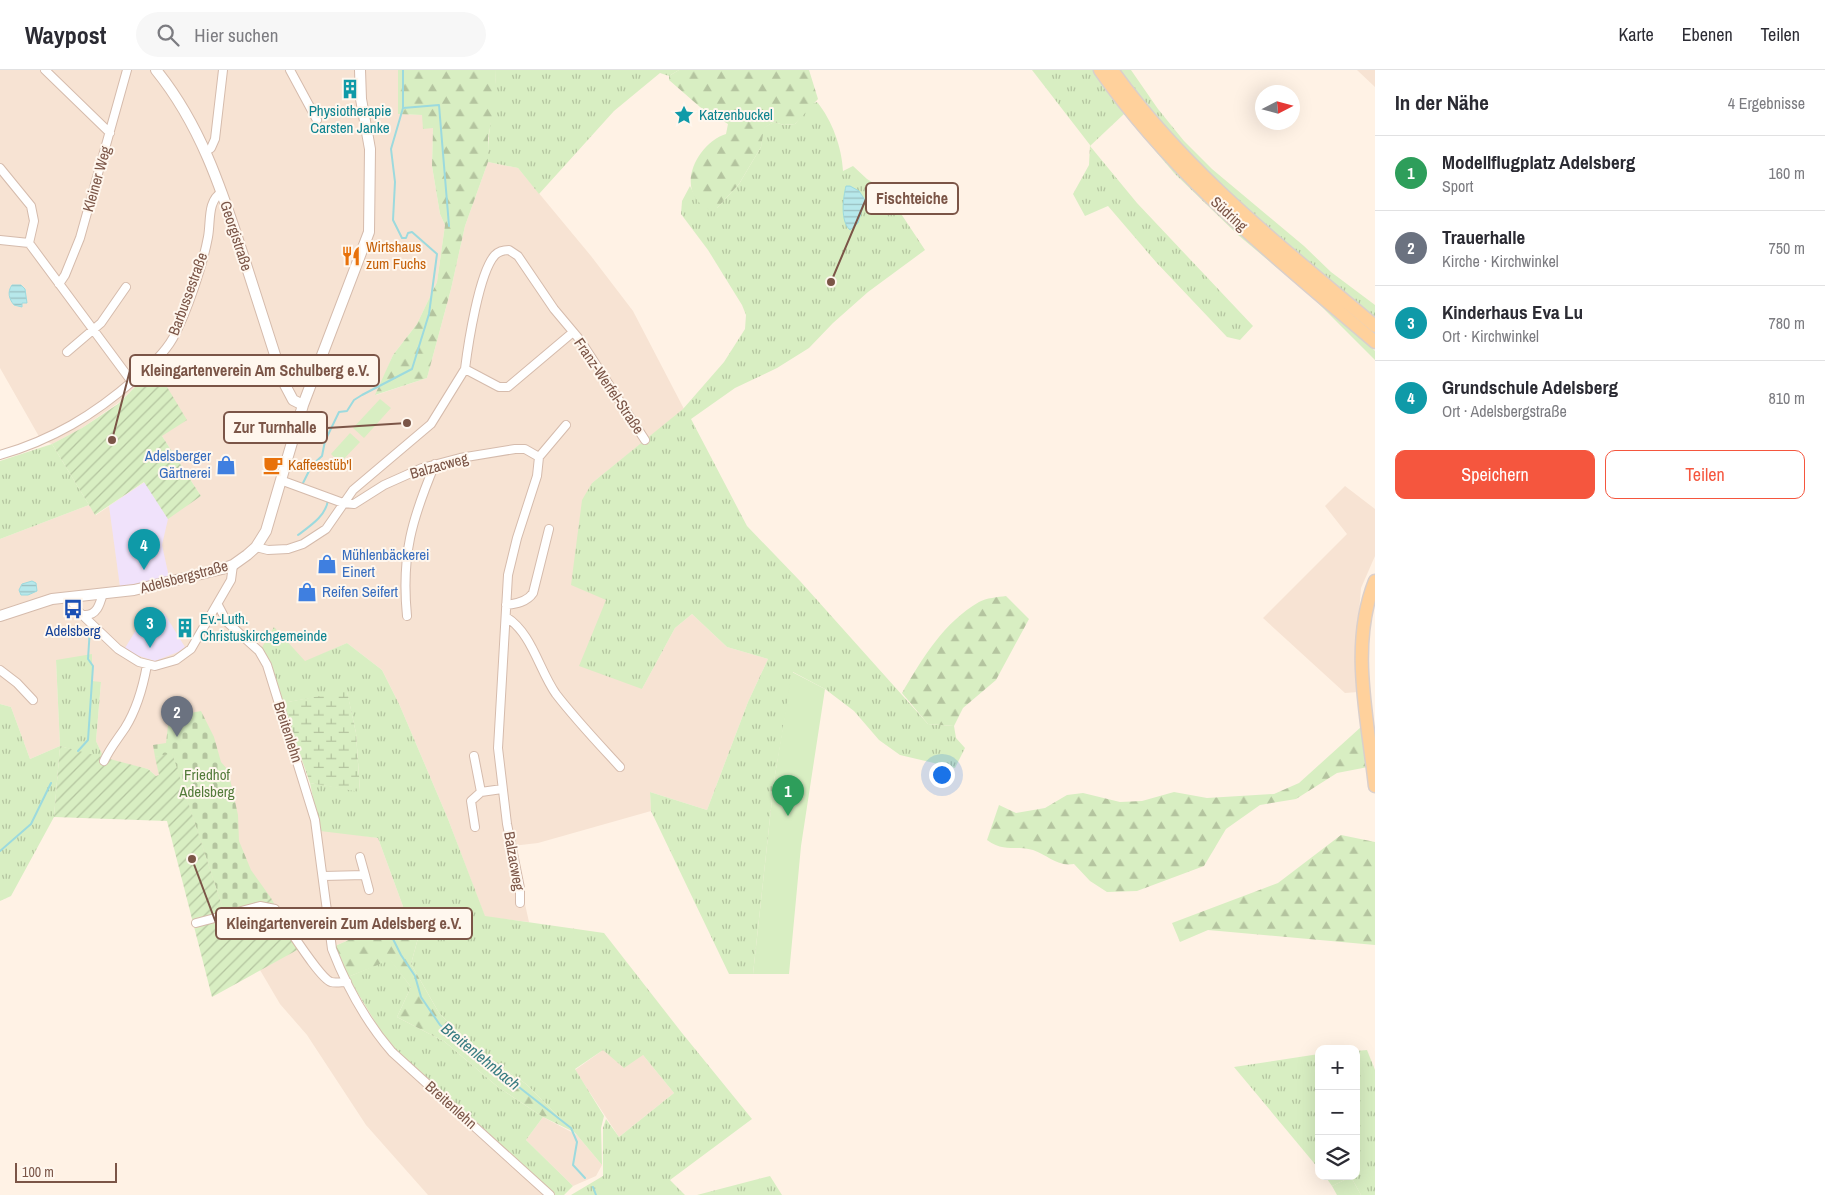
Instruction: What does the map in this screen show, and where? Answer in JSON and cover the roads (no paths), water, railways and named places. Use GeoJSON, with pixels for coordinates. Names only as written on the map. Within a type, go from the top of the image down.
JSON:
{"type":"FeatureCollection","features":[{"type":"Feature","properties":{"kind":"main road","name":"Südring"},"geometry":{"type":"LineString","coordinates":[[1100,70],[1144,128],[1190,179],[1375,342]]}},
{"type":"Feature","properties":{"kind":"main road","name":"Südring"},"geometry":{"type":"LineString","coordinates":[[1112,70],[1157,129],[1211,186],[1375,326]]}},
{"type":"Feature","properties":{"kind":"main road"},"geometry":{"type":"LineString","coordinates":[[1375,581],[1365,612],[1361,662],[1375,786]]}},
{"type":"Feature","properties":{"kind":"street"},"geometry":{"type":"LineString","coordinates":[[45,70],[110,134]]}},
{"type":"Feature","properties":{"kind":"street","name":"Kleiner Weg"},"geometry":{"type":"LineString","coordinates":[[58,284],[65,275],[80,238],[127,70]]}},
{"type":"Feature","properties":{"kind":"street","name":"Georgistraße"},"geometry":{"type":"LineString","coordinates":[[156,70],[188,117],[206,151],[222,192],[284,384],[293,400],[303,406]]}},
{"type":"Feature","properties":{"kind":"street"},"geometry":{"type":"LineString","coordinates":[[206,151],[211,148],[215,139],[223,70]]}},
{"type":"Feature","properties":{"kind":"street"},"geometry":{"type":"LineString","coordinates":[[290,70],[317,120]]}},
{"type":"Feature","properties":{"kind":"street","name":"Adelsbergstraße"},"geometry":{"type":"LineString","coordinates":[[0,616],[52,599],[134,590],[233,565],[256,547],[266,531],[303,406],[369,232],[370,149],[361,99],[360,70]]}},
{"type":"Feature","properties":{"kind":"street"},"geometry":{"type":"LineString","coordinates":[[0,168],[31,206],[34,213],[29,243],[132,382]]}},
{"type":"Feature","properties":{"kind":"street","name":"Barbussestraße"},"geometry":{"type":"LineString","coordinates":[[0,456],[44,440],[96,411],[158,358],[174,336],[200,268],[208,236],[212,203],[215,196],[222,192]]}},
{"type":"Feature","properties":{"kind":"street"},"geometry":{"type":"LineString","coordinates":[[0,240],[29,243]]}},
{"type":"Feature","properties":{"kind":"street","name":"Franz-Werfel-Straße"},"geometry":{"type":"LineString","coordinates":[[343,503],[366,477],[392,458],[431,424],[465,369],[483,283],[490,262],[502,251],[509,250],[518,256],[572,333],[585,348],[645,440]]}},
{"type":"Feature","properties":{"kind":"street"},"geometry":{"type":"LineString","coordinates":[[67,352],[101,323],[126,287]]}},
{"type":"Feature","properties":{"kind":"street","name":"Franz-Werfel-Straße"},"geometry":{"type":"LineString","coordinates":[[465,369],[499,387],[508,387],[572,333]]}},
{"type":"Feature","properties":{"kind":"street"},"geometry":{"type":"LineString","coordinates":[[539,457],[566,425]]}},
{"type":"Feature","properties":{"kind":"street","name":"Balzacweg"},"geometry":{"type":"LineString","coordinates":[[343,503],[358,502],[403,476],[435,464],[515,449],[525,449],[539,457],[537,476],[511,558],[506,605],[498,748],[502,789],[520,888],[520,903]]}},
{"type":"Feature","properties":{"kind":"street"},"geometry":{"type":"LineString","coordinates":[[407,616],[405,578],[407,546],[415,514],[435,464]]}},
{"type":"Feature","properties":{"kind":"street"},"geometry":{"type":"LineString","coordinates":[[256,547],[282,550],[303,544],[326,530],[343,503],[282,481]]}},
{"type":"Feature","properties":{"kind":"street"},"geometry":{"type":"LineString","coordinates":[[506,605],[527,600],[533,593],[549,529]]}},
{"type":"Feature","properties":{"kind":"street"},"geometry":{"type":"LineString","coordinates":[[70,597],[76,609],[118,649],[147,665],[166,663],[187,652],[218,605],[231,580],[233,565]]}},
{"type":"Feature","properties":{"kind":"street"},"geometry":{"type":"LineString","coordinates":[[84,615],[89,615],[96,611],[103,593]]}},
{"type":"Feature","properties":{"kind":"street","name":"Breitenlehn"},"geometry":{"type":"LineString","coordinates":[[218,605],[227,622],[260,651],[267,665],[311,802],[320,846],[332,949],[347,982],[375,1032],[392,1052],[550,1195]]}},
{"type":"Feature","properties":{"kind":"street"},"geometry":{"type":"LineString","coordinates":[[506,617],[512,620],[528,642],[556,692],[582,726],[620,767]]}},
{"type":"Feature","properties":{"kind":"street"},"geometry":{"type":"LineString","coordinates":[[104,761],[111,745],[125,728],[138,700],[147,665]]}},
{"type":"Feature","properties":{"kind":"street"},"geometry":{"type":"LineString","coordinates":[[0,670],[17,683],[33,700]]}},
{"type":"Feature","properties":{"kind":"street"},"geometry":{"type":"LineString","coordinates":[[474,756],[481,792]]}},
{"type":"Feature","properties":{"kind":"street"},"geometry":{"type":"LineString","coordinates":[[475,827],[471,801],[481,792],[502,789]]}},
{"type":"Feature","properties":{"kind":"street"},"geometry":{"type":"LineString","coordinates":[[360,857],[369,890]]}},
{"type":"Feature","properties":{"kind":"street"},"geometry":{"type":"LineString","coordinates":[[323,876],[365,875]]}},
{"type":"Feature","properties":{"kind":"street"},"geometry":{"type":"LineString","coordinates":[[196,923],[260,906],[275,909],[292,931],[317,971],[331,982],[347,982]]}},
{"type":"Feature","properties":{"kind":"water"},"geometry":{"type":"Polygon","coordinates":[[[846,186],[859,191],[865,200],[858,223],[850,230],[844,215],[843,203],[846,186]]]}},
{"type":"Feature","properties":{"kind":"water"},"geometry":{"type":"Polygon","coordinates":[[[12,285],[21,285],[25,289],[27,303],[22,303],[22,307],[14,305],[11,300],[9,293],[12,285]]]}},
{"type":"Feature","properties":{"kind":"water"},"geometry":{"type":"Polygon","coordinates":[[[32,581],[36,583],[37,591],[28,595],[21,595],[19,590],[22,584],[32,581]]]}},
{"type":"Feature","properties":{"kind":"waterway"},"geometry":{"type":"LineString","coordinates":[[303,483],[312,465],[322,456],[325,441],[339,412],[347,411],[354,400],[412,369],[429,314],[437,254],[412,232],[408,233],[406,238],[402,238],[393,220],[395,182],[391,149],[403,108],[403,70]]}},
{"type":"Feature","properties":{"kind":"waterway"},"geometry":{"type":"LineString","coordinates":[[403,108],[439,105],[449,226]]}},
{"type":"Feature","properties":{"kind":"waterway","name":"Breitenlehnbach"},"geometry":{"type":"LineString","coordinates":[[298,535],[321,516],[328,500]]}},
{"type":"Feature","properties":{"kind":"waterway"},"geometry":{"type":"LineString","coordinates":[[78,751],[88,740],[93,666],[88,659],[90,628]]}},
{"type":"Feature","properties":{"kind":"waterway"},"geometry":{"type":"LineString","coordinates":[[0,851],[31,824],[51,783]]}},
{"type":"Feature","properties":{"kind":"waterway","name":"Breitenlehnbach"},"geometry":{"type":"LineString","coordinates":[[383,919],[401,955],[415,976],[421,997],[440,1025],[571,1128],[577,1142],[573,1165],[585,1178]]}},
{"type":"Feature","properties":{"kind":"waterway","name":"Breitenlehnbach"},"geometry":{"type":"LineString","coordinates":[[593,1187],[596,1195]]}},
{"type":"Feature","properties":{"kind":"place","name":"Physiotherapie Carsten Janke"},"geometry":{"type":"Point","coordinates":[350,89]}},
{"type":"Feature","properties":{"kind":"place","name":"Katzenbuckel"},"geometry":{"type":"Point","coordinates":[684,115]}},
{"type":"Feature","properties":{"kind":"place","name":"Wirtshaus zum Fuchs"},"geometry":{"type":"Point","coordinates":[351,256]}},
{"type":"Feature","properties":{"kind":"place","name":"Fischteiche"},"geometry":{"type":"Point","coordinates":[831,282]}},
{"type":"Feature","properties":{"kind":"place","name":"Zur Turnhalle"},"geometry":{"type":"Point","coordinates":[407,423]}},
{"type":"Feature","properties":{"kind":"place","name":"Kleingartenverein Am Schulberg e.V."},"geometry":{"type":"Point","coordinates":[112,440]}},
{"type":"Feature","properties":{"kind":"place","name":"Adelsberger Gärtnerei"},"geometry":{"type":"Point","coordinates":[226,465]}},
{"type":"Feature","properties":{"kind":"place","name":"Kaffeestüb'l"},"geometry":{"type":"Point","coordinates":[273,465]}},
{"type":"Feature","properties":{"kind":"place","name":"Mühlenbäckerei Einert"},"geometry":{"type":"Point","coordinates":[327,564]}},
{"type":"Feature","properties":{"kind":"place","name":"Grundschule Adelsberg"},"geometry":{"type":"Point","coordinates":[144,570]}},
{"type":"Feature","properties":{"kind":"place","name":"Reifen Seifert"},"geometry":{"type":"Point","coordinates":[307,592]}},
{"type":"Feature","properties":{"kind":"place","name":"Adelsberg"},"geometry":{"type":"Point","coordinates":[73,609]}},
{"type":"Feature","properties":{"kind":"place","name":"Ev.-Luth. Christuskirchgemeinde"},"geometry":{"type":"Point","coordinates":[185,628]}},
{"type":"Feature","properties":{"kind":"place","name":"Kinderhaus Eva Lu"},"geometry":{"type":"Point","coordinates":[150,648]}},
{"type":"Feature","properties":{"kind":"place","name":"Trauerhalle"},"geometry":{"type":"Point","coordinates":[177,737]}},
{"type":"Feature","properties":{"kind":"place","name":"Modellflugplatz Adelsberg"},"geometry":{"type":"Point","coordinates":[788,816]}},
{"type":"Feature","properties":{"kind":"place","name":"Kleingartenverein Zum Adelsberg e.V."},"geometry":{"type":"Point","coordinates":[192,859]}},
{"type":"Feature","properties":{"kind":"park label","name":"Friedhof Adelsberg"},"geometry":{"type":"Point","coordinates":[207,784]}}]}
